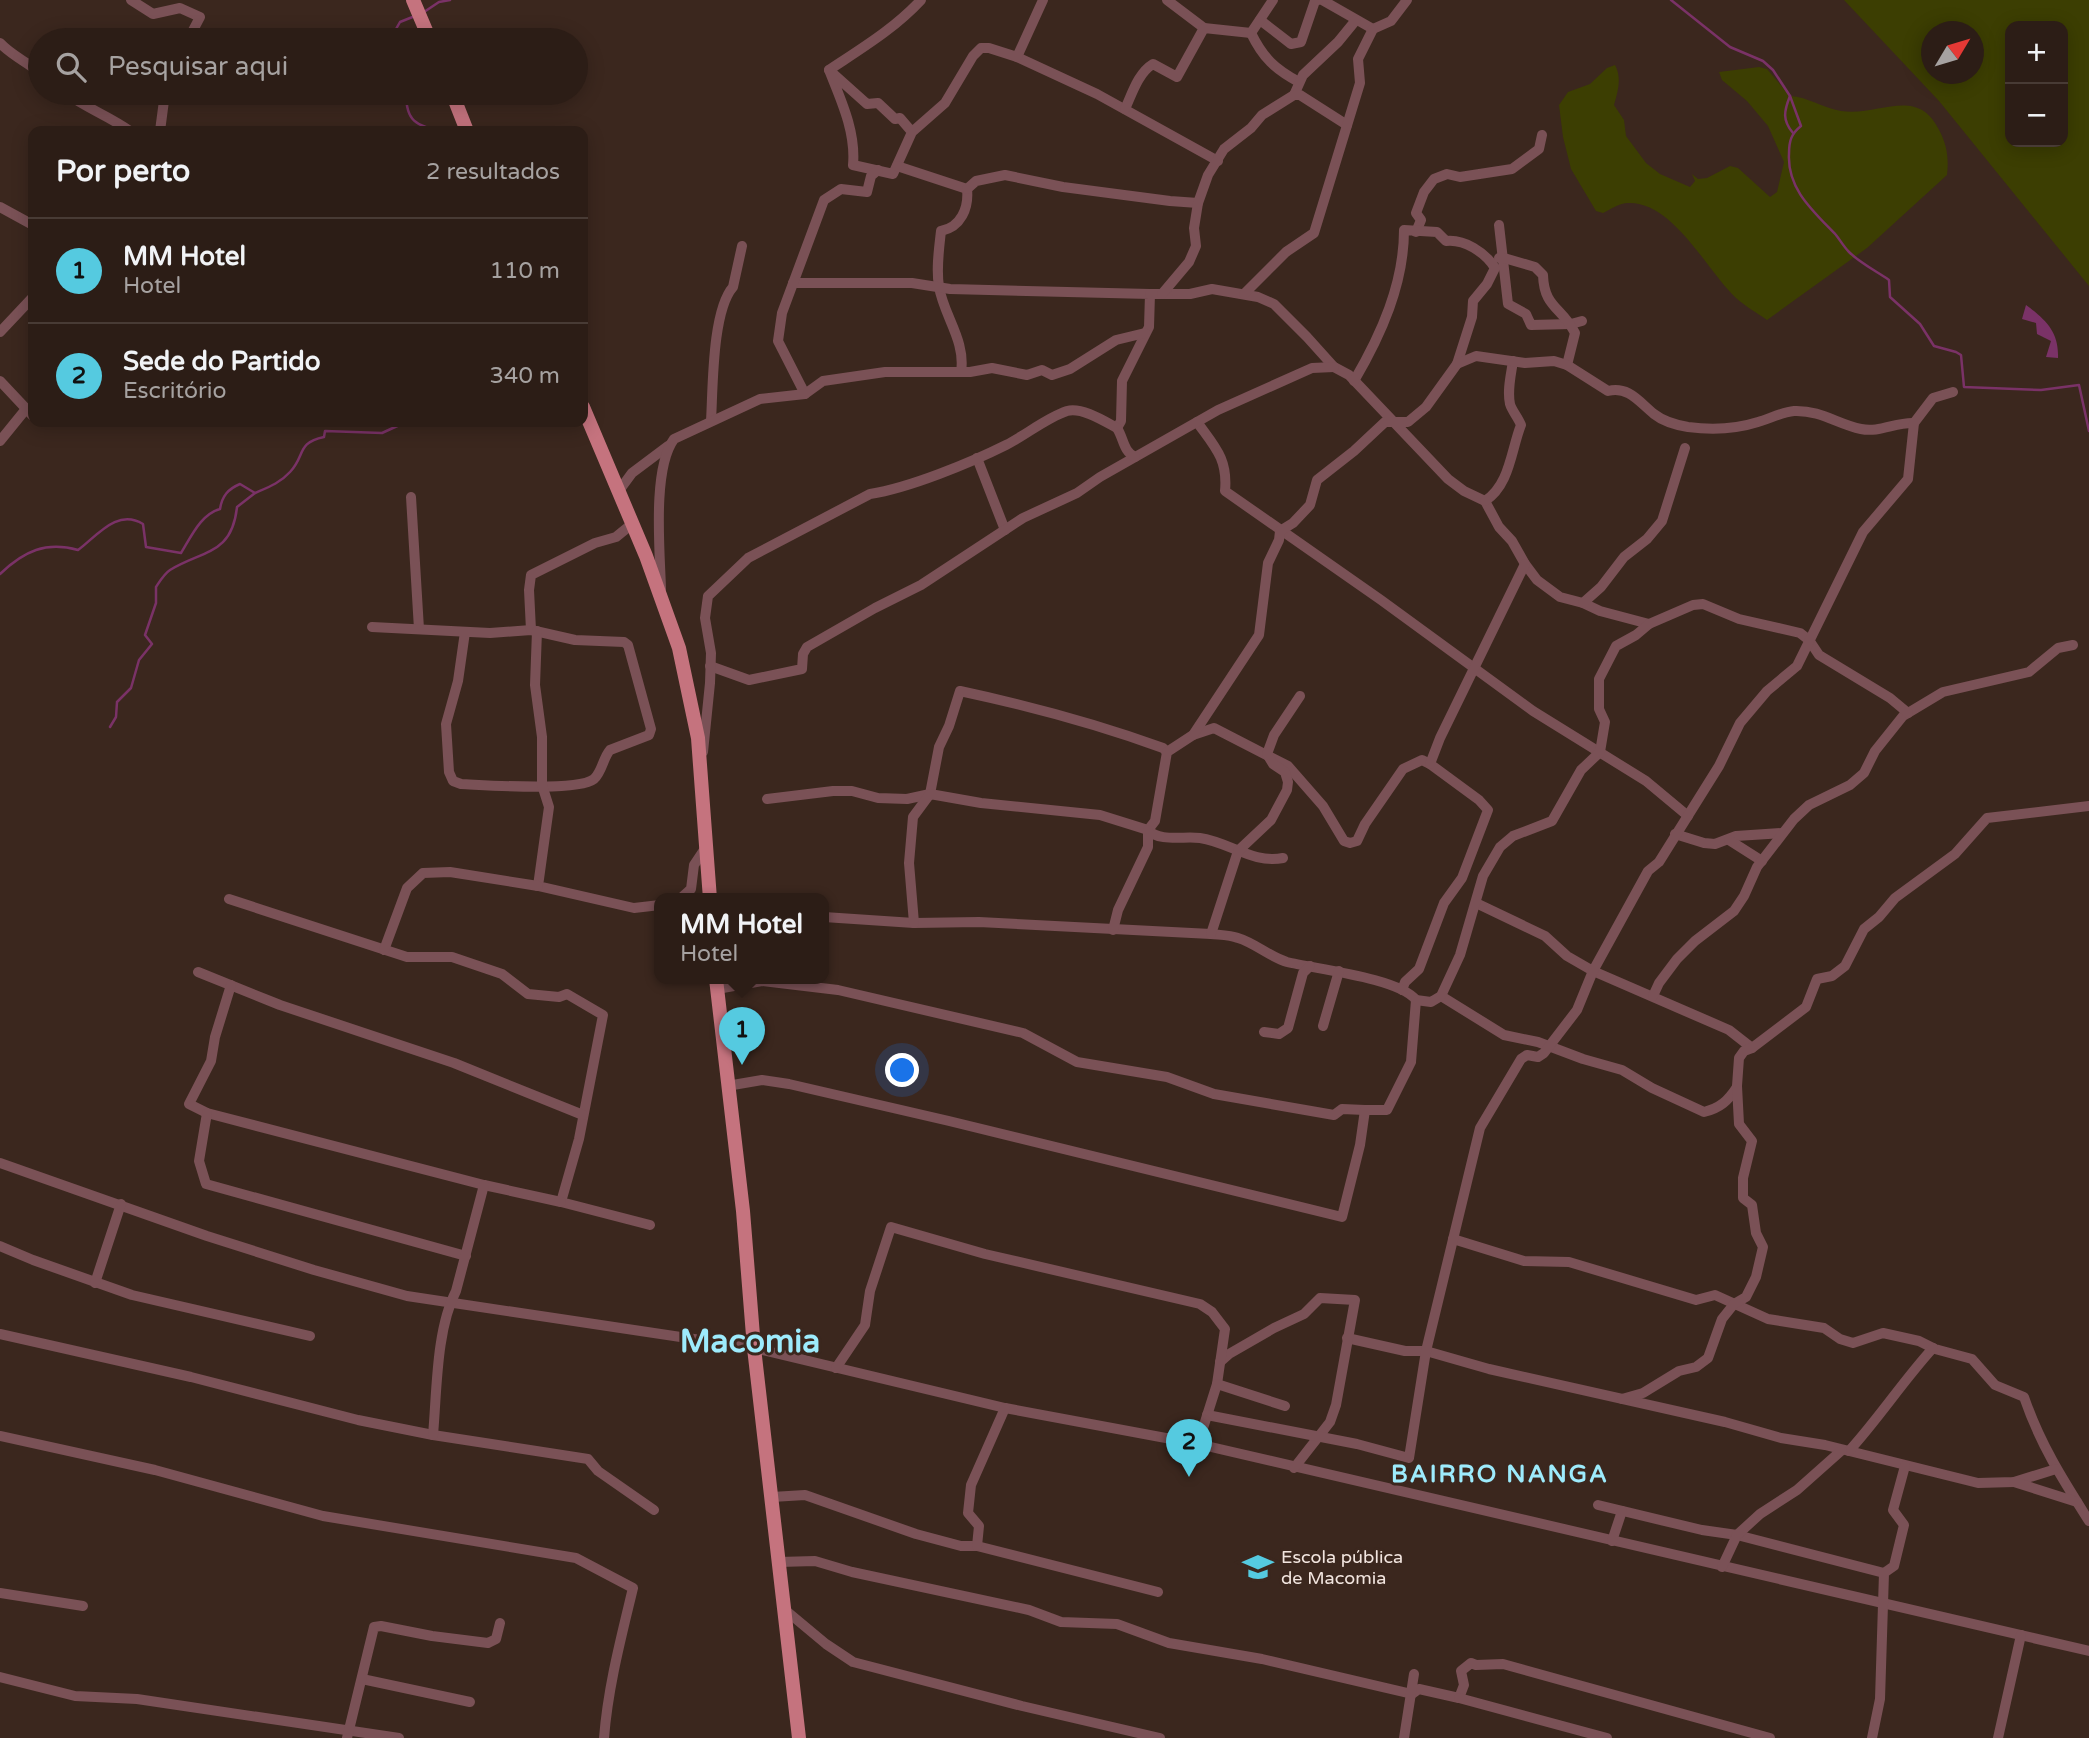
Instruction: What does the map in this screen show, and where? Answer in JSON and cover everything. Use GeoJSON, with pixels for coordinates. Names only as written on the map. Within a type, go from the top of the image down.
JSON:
{"type":"FeatureCollection","features":[{"type":"Feature","properties":{"kind":"main road"},"geometry":{"type":"LineString","coordinates":[[417,10],[425,28]]}},
{"type":"Feature","properties":{"kind":"main road"},"geometry":{"type":"LineString","coordinates":[[457,105],[465,126]]}},
{"type":"Feature","properties":{"kind":"main road"},"geometry":{"type":"LineString","coordinates":[[588,419],[662,598],[679,648],[698,738],[710,893]]}},
{"type":"Feature","properties":{"kind":"main road"},"geometry":{"type":"LineString","coordinates":[[717,984],[743,1211],[754,1348],[799,1738]]}},
{"type":"Feature","properties":{"kind":"street"},"geometry":{"type":"LineString","coordinates":[[131,0],[153,14],[180,8],[200,18],[195,28]]}},
{"type":"Feature","properties":{"kind":"street"},"geometry":{"type":"LineString","coordinates":[[829,70],[868,46],[922,0]]}},
{"type":"Feature","properties":{"kind":"street"},"geometry":{"type":"LineString","coordinates":[[1017,57],[1043,0]]}},
{"type":"Feature","properties":{"kind":"street"},"geometry":{"type":"LineString","coordinates":[[1167,0],[1204,28],[1251,33]]}},
{"type":"Feature","properties":{"kind":"street"},"geometry":{"type":"LineString","coordinates":[[1251,33],[1273,0]]}},
{"type":"Feature","properties":{"kind":"street"},"geometry":{"type":"LineString","coordinates":[[1260,20],[1291,44],[1301,41],[1315,1],[1320,0],[1373,29]]}},
{"type":"Feature","properties":{"kind":"street"},"geometry":{"type":"LineString","coordinates":[[1244,294],[1286,252],[1314,233],[1360,83],[1358,59],[1373,29],[1391,22],[1407,0]]}},
{"type":"Feature","properties":{"kind":"street"},"geometry":{"type":"LineString","coordinates":[[1294,95],[1299,82],[1312,65],[1338,42],[1356,20]]}},
{"type":"Feature","properties":{"kind":"street"},"geometry":{"type":"LineString","coordinates":[[1125,109],[1136,83],[1149,66],[1153,64],[1177,77],[1204,28]]}},
{"type":"Feature","properties":{"kind":"street"},"geometry":{"type":"LineString","coordinates":[[1251,33],[1259,50],[1278,71],[1299,82]]}},
{"type":"Feature","properties":{"kind":"street"},"geometry":{"type":"LineString","coordinates":[[0,43],[9,54],[28,63]]}},
{"type":"Feature","properties":{"kind":"street"},"geometry":{"type":"LineString","coordinates":[[829,70],[852,133],[855,147],[853,165],[893,174],[912,132],[945,103],[981,48],[1017,57],[1059,75],[1218,161]]}},
{"type":"Feature","properties":{"kind":"street"},"geometry":{"type":"LineString","coordinates":[[829,70],[867,104],[878,103],[895,119],[900,118],[912,132]]}},
{"type":"Feature","properties":{"kind":"street"},"geometry":{"type":"LineString","coordinates":[[1117,428],[1121,421],[1122,381],[1149,327],[1156,294],[1189,262],[1196,246],[1194,228],[1198,203],[1208,175],[1224,149],[1251,128],[1262,115],[1294,95],[1300,94],[1347,125]]}},
{"type":"Feature","properties":{"kind":"street"},"geometry":{"type":"LineString","coordinates":[[84,105],[122,126]]}},
{"type":"Feature","properties":{"kind":"street"},"geometry":{"type":"LineString","coordinates":[[161,126],[163,105]]}},
{"type":"Feature","properties":{"kind":"street"},"geometry":{"type":"LineString","coordinates":[[1416,232],[1421,220],[1416,213],[1419,202],[1434,179],[1447,174],[1460,177],[1512,169],[1539,149],[1542,135]]}},
{"type":"Feature","properties":{"kind":"street"},"geometry":{"type":"LineString","coordinates":[[897,166],[967,189]]}},
{"type":"Feature","properties":{"kind":"street"},"geometry":{"type":"LineString","coordinates":[[805,394],[778,341],[782,313],[824,200],[841,189],[867,192],[871,176],[878,170]]}},
{"type":"Feature","properties":{"kind":"street"},"geometry":{"type":"LineString","coordinates":[[967,189],[976,181],[1005,175],[1063,187],[1198,203]]}},
{"type":"Feature","properties":{"kind":"street"},"geometry":{"type":"LineString","coordinates":[[961,372],[962,360],[957,338],[939,287],[941,231],[959,222],[968,202],[967,189]]}},
{"type":"Feature","properties":{"kind":"street"},"geometry":{"type":"LineString","coordinates":[[0,207],[28,222]]}},
{"type":"Feature","properties":{"kind":"street"},"geometry":{"type":"LineString","coordinates":[[1499,225],[1508,303],[1526,314],[1531,324],[1576,323]]}},
{"type":"Feature","properties":{"kind":"street"},"geometry":{"type":"LineString","coordinates":[[1280,531],[1293,523],[1310,505],[1317,480],[1354,452],[1385,422],[1408,422],[1426,407],[1457,364],[1472,317],[1473,302],[1495,268],[1490,260],[1461,242],[1446,241],[1437,232],[1404,230],[1404,257],[1400,280],[1375,342],[1354,381]]}},
{"type":"Feature","properties":{"kind":"street"},"geometry":{"type":"LineString","coordinates":[[711,421],[717,336],[728,292],[733,287],[741,246]]}},
{"type":"Feature","properties":{"kind":"street"},"geometry":{"type":"LineString","coordinates":[[1490,260],[1504,257],[1535,267],[1543,275],[1544,291],[1552,305],[1576,323]]}},
{"type":"Feature","properties":{"kind":"street"},"geometry":{"type":"LineString","coordinates":[[793,283],[912,283],[964,290],[1156,294],[1190,294],[1212,289],[1244,294],[1274,304],[1334,367],[1354,381],[1448,479],[1464,491],[1485,501],[1499,527],[1512,541],[1537,580],[1560,597],[1649,624]]}},
{"type":"Feature","properties":{"kind":"street"},"geometry":{"type":"LineString","coordinates":[[0,332],[28,302]]}},
{"type":"Feature","properties":{"kind":"street"},"geometry":{"type":"LineString","coordinates":[[1567,365],[1576,323]]}},
{"type":"Feature","properties":{"kind":"street"},"geometry":{"type":"LineString","coordinates":[[618,492],[632,473],[674,439],[760,399],[805,394],[823,381],[885,372],[961,372],[992,368],[1027,375],[1042,370],[1052,375],[1070,369],[1116,340],[1145,333]]}},
{"type":"Feature","properties":{"kind":"street"},"geometry":{"type":"LineString","coordinates":[[1457,364],[1476,356],[1513,361],[1554,361],[1567,365],[1608,391],[1616,389],[1638,397],[1654,414],[1670,423],[1686,427],[1735,427],[1792,411],[1820,413],[1861,429],[1879,430],[1900,422],[1914,423]]}},
{"type":"Feature","properties":{"kind":"street"},"geometry":{"type":"LineString","coordinates":[[1485,501],[1499,489],[1506,475],[1521,425],[1511,406],[1509,384],[1513,361]]}},
{"type":"Feature","properties":{"kind":"street"},"geometry":{"type":"LineString","coordinates":[[710,666],[749,680],[802,668],[803,653],[807,647],[921,585],[1023,518],[1077,493],[1218,410],[1312,368],[1334,367]]}},
{"type":"Feature","properties":{"kind":"street"},"geometry":{"type":"LineString","coordinates":[[0,381],[28,411]]}},
{"type":"Feature","properties":{"kind":"street"},"geometry":{"type":"LineString","coordinates":[[1207,1415],[1357,1444],[1409,1458],[1426,1351],[1480,1128],[1521,1059],[1527,1055],[1538,1057],[1550,1046],[1577,1010],[1593,971],[1648,871],[1659,862],[1688,816],[1719,766],[1740,723],[1767,691],[1797,666],[1863,532],[1908,479],[1914,423],[1933,398],[1953,392]]}},
{"type":"Feature","properties":{"kind":"street"},"geometry":{"type":"LineString","coordinates":[[700,765],[710,666],[705,618],[708,596],[748,558],[870,494],[888,491],[977,458],[1069,411],[1082,412],[1117,428],[1129,454],[1136,457]]}},
{"type":"Feature","properties":{"kind":"street"},"geometry":{"type":"LineString","coordinates":[[0,441],[28,413]]}},
{"type":"Feature","properties":{"kind":"street"},"geometry":{"type":"LineString","coordinates":[[1196,422],[1222,457],[1226,477],[1225,491],[1533,711],[1646,780],[1688,816]]}},
{"type":"Feature","properties":{"kind":"street"},"geometry":{"type":"LineString","coordinates":[[662,598],[659,518],[668,446]]}},
{"type":"Feature","properties":{"kind":"street"},"geometry":{"type":"LineString","coordinates":[[1583,603],[1601,587],[1624,557],[1647,539],[1662,521],[1685,448]]}},
{"type":"Feature","properties":{"kind":"street"},"geometry":{"type":"LineString","coordinates":[[977,458],[1005,530]]}},
{"type":"Feature","properties":{"kind":"street"},"geometry":{"type":"LineString","coordinates":[[610,472],[632,473]]}},
{"type":"Feature","properties":{"kind":"street"},"geometry":{"type":"LineString","coordinates":[[411,497],[419,629]]}},
{"type":"Feature","properties":{"kind":"street"},"geometry":{"type":"LineString","coordinates":[[538,886],[549,807],[542,785],[542,737],[534,685],[534,631],[529,590],[531,575],[595,542],[616,537],[632,524]]}},
{"type":"Feature","properties":{"kind":"street"},"geometry":{"type":"LineString","coordinates":[[1193,735],[1259,635],[1268,563],[1279,540],[1280,531]]}},
{"type":"Feature","properties":{"kind":"street"},"geometry":{"type":"LineString","coordinates":[[1430,764],[1445,727],[1475,671],[1525,564]]}},
{"type":"Feature","properties":{"kind":"street"},"geometry":{"type":"LineString","coordinates":[[829,917],[1211,934],[1238,938],[1284,961],[1339,971],[1402,990],[1416,1000],[1432,1002],[1441,996],[1460,955],[1483,876],[1500,847],[1513,836],[1552,821],[1581,770],[1600,752],[1605,722],[1600,709],[1599,679],[1616,646],[1649,624],[1693,605],[1703,604],[1749,622],[1774,625],[1800,633],[1809,640],[1819,655],[1885,695],[1908,713]]}},
{"type":"Feature","properties":{"kind":"street"},"geometry":{"type":"LineString","coordinates":[[372,628],[490,633],[534,631],[576,640],[627,643],[651,729],[649,735],[610,750],[593,779],[561,786],[461,784],[453,781],[449,772],[446,724],[465,632]]}},
{"type":"Feature","properties":{"kind":"street"},"geometry":{"type":"LineString","coordinates":[[1653,996],[1677,959],[1695,941],[1734,911],[1762,861],[1782,833],[1810,805],[1850,785],[1864,773],[1875,751],[1903,716],[1943,692],[2029,672],[2058,649],[2073,645]]}},
{"type":"Feature","properties":{"kind":"street"},"geometry":{"type":"LineString","coordinates":[[914,923],[909,863],[914,817],[930,794],[939,747],[960,691],[1027,705],[1108,728],[1163,748],[1167,752]]}},
{"type":"Feature","properties":{"kind":"street"},"geometry":{"type":"LineString","coordinates":[[1267,754],[1274,735],[1300,696]]}},
{"type":"Feature","properties":{"kind":"street"},"geometry":{"type":"LineString","coordinates":[[1113,930],[1118,910],[1148,847],[1147,830],[1155,821],[1167,752],[1193,735],[1214,728],[1288,766],[1323,806],[1344,841],[1350,843],[1361,836],[1365,824],[1403,769],[1422,760],[1479,800],[1488,810],[1462,877],[1444,904],[1419,969],[1405,982],[1402,990]]}},
{"type":"Feature","properties":{"kind":"street"},"geometry":{"type":"LineString","coordinates":[[1211,934],[1238,851],[1271,820],[1287,790],[1289,782],[1285,772],[1273,764],[1267,754]]}},
{"type":"Feature","properties":{"kind":"street"},"geometry":{"type":"LineString","coordinates":[[767,800],[852,791],[878,798],[907,799],[930,794],[972,802],[1100,815],[1147,830],[1152,835],[1202,838],[1257,859],[1283,858]]}},
{"type":"Feature","properties":{"kind":"street"},"geometry":{"type":"LineString","coordinates":[[1622,1399],[1643,1394],[1679,1371],[1696,1367],[1708,1358],[1722,1319],[1734,1304],[1746,1297],[1756,1277],[1763,1247],[1756,1233],[1752,1205],[1743,1198],[1742,1178],[1752,1141],[1739,1124],[1737,1087],[1739,1058],[1744,1051],[1752,1048],[1805,1007],[1817,979],[1832,976],[1845,966],[1864,929],[1879,917],[1895,898],[1955,854],[1987,818],[2089,806]]}},
{"type":"Feature","properties":{"kind":"street"},"geometry":{"type":"LineString","coordinates":[[1675,834],[1715,844],[1735,836],[1782,833]]}},
{"type":"Feature","properties":{"kind":"street"},"geometry":{"type":"LineString","coordinates":[[1729,840],[1762,861]]}},
{"type":"Feature","properties":{"kind":"street"},"geometry":{"type":"LineString","coordinates":[[687,893],[691,889],[694,865],[706,847]]}},
{"type":"Feature","properties":{"kind":"street"},"geometry":{"type":"LineString","coordinates":[[384,950],[407,888],[423,873],[450,872],[538,886],[634,908],[654,906]]}},
{"type":"Feature","properties":{"kind":"street"},"geometry":{"type":"LineString","coordinates":[[229,899],[407,957],[452,957],[502,974],[527,994],[559,997],[567,994],[603,1015],[579,1139],[561,1202]]}},
{"type":"Feature","properties":{"kind":"street"},"geometry":{"type":"LineString","coordinates":[[1476,903],[1545,936],[1567,956],[1593,971],[1729,1030],[1752,1048]]}},
{"type":"Feature","properties":{"kind":"street"},"geometry":{"type":"LineString","coordinates":[[1264,1032],[1279,1034],[1288,1028],[1303,973],[1310,966]]}},
{"type":"Feature","properties":{"kind":"street"},"geometry":{"type":"LineString","coordinates":[[1323,1026],[1339,971]]}},
{"type":"Feature","properties":{"kind":"street"},"geometry":{"type":"LineString","coordinates":[[198,972],[352,1030],[454,1063],[583,1115]]}},
{"type":"Feature","properties":{"kind":"street"},"geometry":{"type":"LineString","coordinates":[[793,984],[838,990],[1023,1033],[1077,1062],[1167,1077],[1214,1094],[1334,1115],[1342,1109],[1387,1110],[1411,1062],[1416,1000]]}},
{"type":"Feature","properties":{"kind":"street"},"geometry":{"type":"LineString","coordinates":[[231,985],[215,1037],[211,1061],[189,1104],[206,1113],[650,1225]]}},
{"type":"Feature","properties":{"kind":"street"},"geometry":{"type":"LineString","coordinates":[[1441,996],[1504,1035],[1550,1046],[1622,1070],[1652,1088],[1704,1112],[1718,1108],[1729,1100],[1737,1087]]}},
{"type":"Feature","properties":{"kind":"street"},"geometry":{"type":"LineString","coordinates":[[727,1086],[762,1080],[789,1084],[1027,1139],[1342,1217],[1366,1110]]}},
{"type":"Feature","properties":{"kind":"street"},"geometry":{"type":"LineString","coordinates":[[206,1113],[199,1161],[206,1184],[466,1256]]}},
{"type":"Feature","properties":{"kind":"street"},"geometry":{"type":"LineString","coordinates":[[0,1163],[207,1236],[407,1296],[754,1348],[1005,1408],[1198,1444],[2089,1651]]}},
{"type":"Feature","properties":{"kind":"street"},"geometry":{"type":"LineString","coordinates":[[433,1435],[442,1343],[450,1303],[456,1291],[484,1185]]}},
{"type":"Feature","properties":{"kind":"street"},"geometry":{"type":"LineString","coordinates":[[95,1283],[121,1204]]}},
{"type":"Feature","properties":{"kind":"street"},"geometry":{"type":"LineString","coordinates":[[836,1368],[865,1325],[870,1291],[891,1227],[985,1254],[1200,1304],[1212,1312],[1225,1329],[1217,1384],[1198,1444]]}},
{"type":"Feature","properties":{"kind":"street"},"geometry":{"type":"LineString","coordinates":[[1453,1239],[1524,1261],[1569,1262],[1696,1300],[1715,1295],[1768,1319],[1824,1328],[1840,1339],[1853,1343],[1883,1333],[1919,1341],[1933,1348],[1972,1359],[1996,1385],[2024,1397],[2035,1429],[2056,1469],[2089,1521]]}},
{"type":"Feature","properties":{"kind":"street"},"geometry":{"type":"LineString","coordinates":[[0,1246],[95,1283],[182,1308],[310,1336]]}},
{"type":"Feature","properties":{"kind":"street"},"geometry":{"type":"LineString","coordinates":[[1220,1362],[1274,1328],[1304,1314],[1320,1298],[1355,1300],[1336,1405],[1330,1422],[1294,1468]]}},
{"type":"Feature","properties":{"kind":"street"},"geometry":{"type":"LineString","coordinates":[[0,1334],[191,1377],[358,1420],[433,1435],[588,1459],[597,1471],[654,1510]]}},
{"type":"Feature","properties":{"kind":"street"},"geometry":{"type":"LineString","coordinates":[[1347,1338],[1405,1351],[1426,1351],[1489,1369],[1978,1483],[2014,1482],[2056,1469]]}},
{"type":"Feature","properties":{"kind":"street"},"geometry":{"type":"LineString","coordinates":[[1722,1567],[1737,1535],[1760,1514],[1797,1490],[1845,1450],[1933,1348]]}},
{"type":"Feature","properties":{"kind":"street"},"geometry":{"type":"LineString","coordinates":[[1217,1384],[1285,1406]]}},
{"type":"Feature","properties":{"kind":"street"},"geometry":{"type":"LineString","coordinates":[[977,1546],[979,1525],[968,1513],[971,1485],[1005,1408]]}},
{"type":"Feature","properties":{"kind":"street"},"geometry":{"type":"LineString","coordinates":[[0,1436],[155,1470],[323,1516],[576,1558],[633,1588],[617,1659],[604,1738]]}},
{"type":"Feature","properties":{"kind":"street"},"geometry":{"type":"LineString","coordinates":[[1598,1505],[1702,1530],[1737,1535],[1884,1573],[1894,1566],[1904,1525],[1893,1510],[1905,1466]]}},
{"type":"Feature","properties":{"kind":"street"},"geometry":{"type":"LineString","coordinates":[[2014,1482],[2077,1502]]}},
{"type":"Feature","properties":{"kind":"street"},"geometry":{"type":"LineString","coordinates":[[772,1497],[806,1495],[916,1534],[961,1546],[977,1546],[1158,1592]]}},
{"type":"Feature","properties":{"kind":"street"},"geometry":{"type":"LineString","coordinates":[[1612,1541],[1622,1511]]}},
{"type":"Feature","properties":{"kind":"street"},"geometry":{"type":"LineString","coordinates":[[779,1562],[815,1561],[852,1572],[1029,1610],[1061,1622],[1117,1624],[1169,1643],[1262,1659],[1412,1694],[1419,1689],[1607,1738]]}},
{"type":"Feature","properties":{"kind":"street"},"geometry":{"type":"LineString","coordinates":[[1872,1738],[1880,1699],[1884,1573]]}},
{"type":"Feature","properties":{"kind":"street"},"geometry":{"type":"LineString","coordinates":[[0,1593],[83,1606]]}},
{"type":"Feature","properties":{"kind":"street"},"geometry":{"type":"LineString","coordinates":[[784,1609],[826,1644],[853,1662],[1160,1738]]}},
{"type":"Feature","properties":{"kind":"street"},"geometry":{"type":"LineString","coordinates":[[348,1734],[374,1628],[381,1626],[488,1643],[496,1639],[500,1623]]}},
{"type":"Feature","properties":{"kind":"street"},"geometry":{"type":"LineString","coordinates":[[1998,1738],[2021,1635]]}},
{"type":"Feature","properties":{"kind":"street"},"geometry":{"type":"LineString","coordinates":[[1459,1698],[1464,1685],[1461,1671],[1471,1663],[1503,1664],[1770,1738]]}},
{"type":"Feature","properties":{"kind":"street"},"geometry":{"type":"LineString","coordinates":[[1404,1738],[1414,1674]]}},
{"type":"Feature","properties":{"kind":"street"},"geometry":{"type":"LineString","coordinates":[[0,1676],[75,1696],[137,1699],[348,1734],[399,1738]]}},
{"type":"Feature","properties":{"kind":"street"},"geometry":{"type":"LineString","coordinates":[[362,1679],[470,1702]]}},
{"type":"Feature","properties":{"kind":"shaded area"},"geometry":{"type":"Polygon","coordinates":[[[1844,0],[2089,0],[2089,286],[1923,84],[1984,84],[1984,21],[1921,21],[1921,82],[1844,0]]]}},
{"type":"Feature","properties":{"kind":"shaded area"},"geometry":{"type":"Polygon","coordinates":[[[1615,65],[1619,80],[1614,105],[1624,120],[1626,136],[1646,163],[1660,174],[1690,187],[1695,181],[1692,174],[1698,179],[1707,178],[1730,166],[1738,168],[1770,197],[1777,192],[1784,162],[1768,126],[1747,101],[1722,80],[1719,72],[1759,67],[1767,69],[1790,96],[1834,110],[1855,112],[1895,106],[1919,108],[1929,115],[1941,134],[1947,151],[1947,175],[1867,248],[1767,320],[1736,298],[1688,240],[1660,213],[1644,205],[1628,203],[1603,213],[1596,211],[1571,169],[1559,105],[1568,92],[1590,84],[1607,68],[1615,65]]]}},
{"type":"Feature","properties":{"kind":"shaded area"},"geometry":{"type":"Polygon","coordinates":[[[2026,305],[2050,327],[2056,341],[2058,358],[2046,357],[2051,341],[2037,334],[2036,323],[2022,319],[2026,305]]]}},
{"type":"Feature","properties":{"kind":"waterway"},"geometry":{"type":"LineString","coordinates":[[424,12],[439,2],[450,0]]}},
{"type":"Feature","properties":{"kind":"waterway"},"geometry":{"type":"LineString","coordinates":[[1671,0],[1730,47],[1763,61],[1773,70],[1790,96],[1801,126],[1793,135],[1789,149],[1792,178],[1803,199],[1849,252],[1889,280],[1890,297],[1920,324],[1934,346],[1961,355],[1964,387],[2041,390],[2079,385],[2089,431]]}},
{"type":"Feature","properties":{"kind":"waterway"},"geometry":{"type":"LineString","coordinates":[[397,28],[400,22],[415,16]]}},
{"type":"Feature","properties":{"kind":"waterway"},"geometry":{"type":"LineString","coordinates":[[1790,96],[1785,115],[1793,133]]}},
{"type":"Feature","properties":{"kind":"waterway"},"geometry":{"type":"LineString","coordinates":[[407,105],[410,116],[423,126]]}},
{"type":"Feature","properties":{"kind":"waterway"},"geometry":{"type":"LineString","coordinates":[[0,574],[18,559],[36,550],[56,547],[78,550],[100,531],[125,519],[143,524],[146,547],[181,553],[202,521],[220,509],[222,500],[229,491],[240,484],[255,493],[270,487],[295,466],[305,446],[324,437],[325,431],[382,433],[395,427]]}},
{"type":"Feature","properties":{"kind":"waterway"},"geometry":{"type":"LineString","coordinates":[[110,727],[116,717],[117,702],[131,688],[139,660],[152,644],[145,635],[156,603],[156,587],[170,570],[222,543],[234,523],[237,507],[255,493]]}},
{"type":"Feature","properties":{"kind":"place","name":"MM Hotel"},"geometry":{"type":"Point","coordinates":[742,1065]}},
{"type":"Feature","properties":{"kind":"place","name":"Sede do Partido"},"geometry":{"type":"Point","coordinates":[1189,1477]}},
{"type":"Feature","properties":{"kind":"place","name":"Escola pública de Macomia"},"geometry":{"type":"Point","coordinates":[1258,1567]}},
{"type":"Feature","properties":{"kind":"district","name":"Macomia"},"geometry":{"type":"Point","coordinates":[750,1342]}},
{"type":"Feature","properties":{"kind":"district","name":"BAIRRO NANGA"},"geometry":{"type":"Point","coordinates":[1500,1474]}}]}
